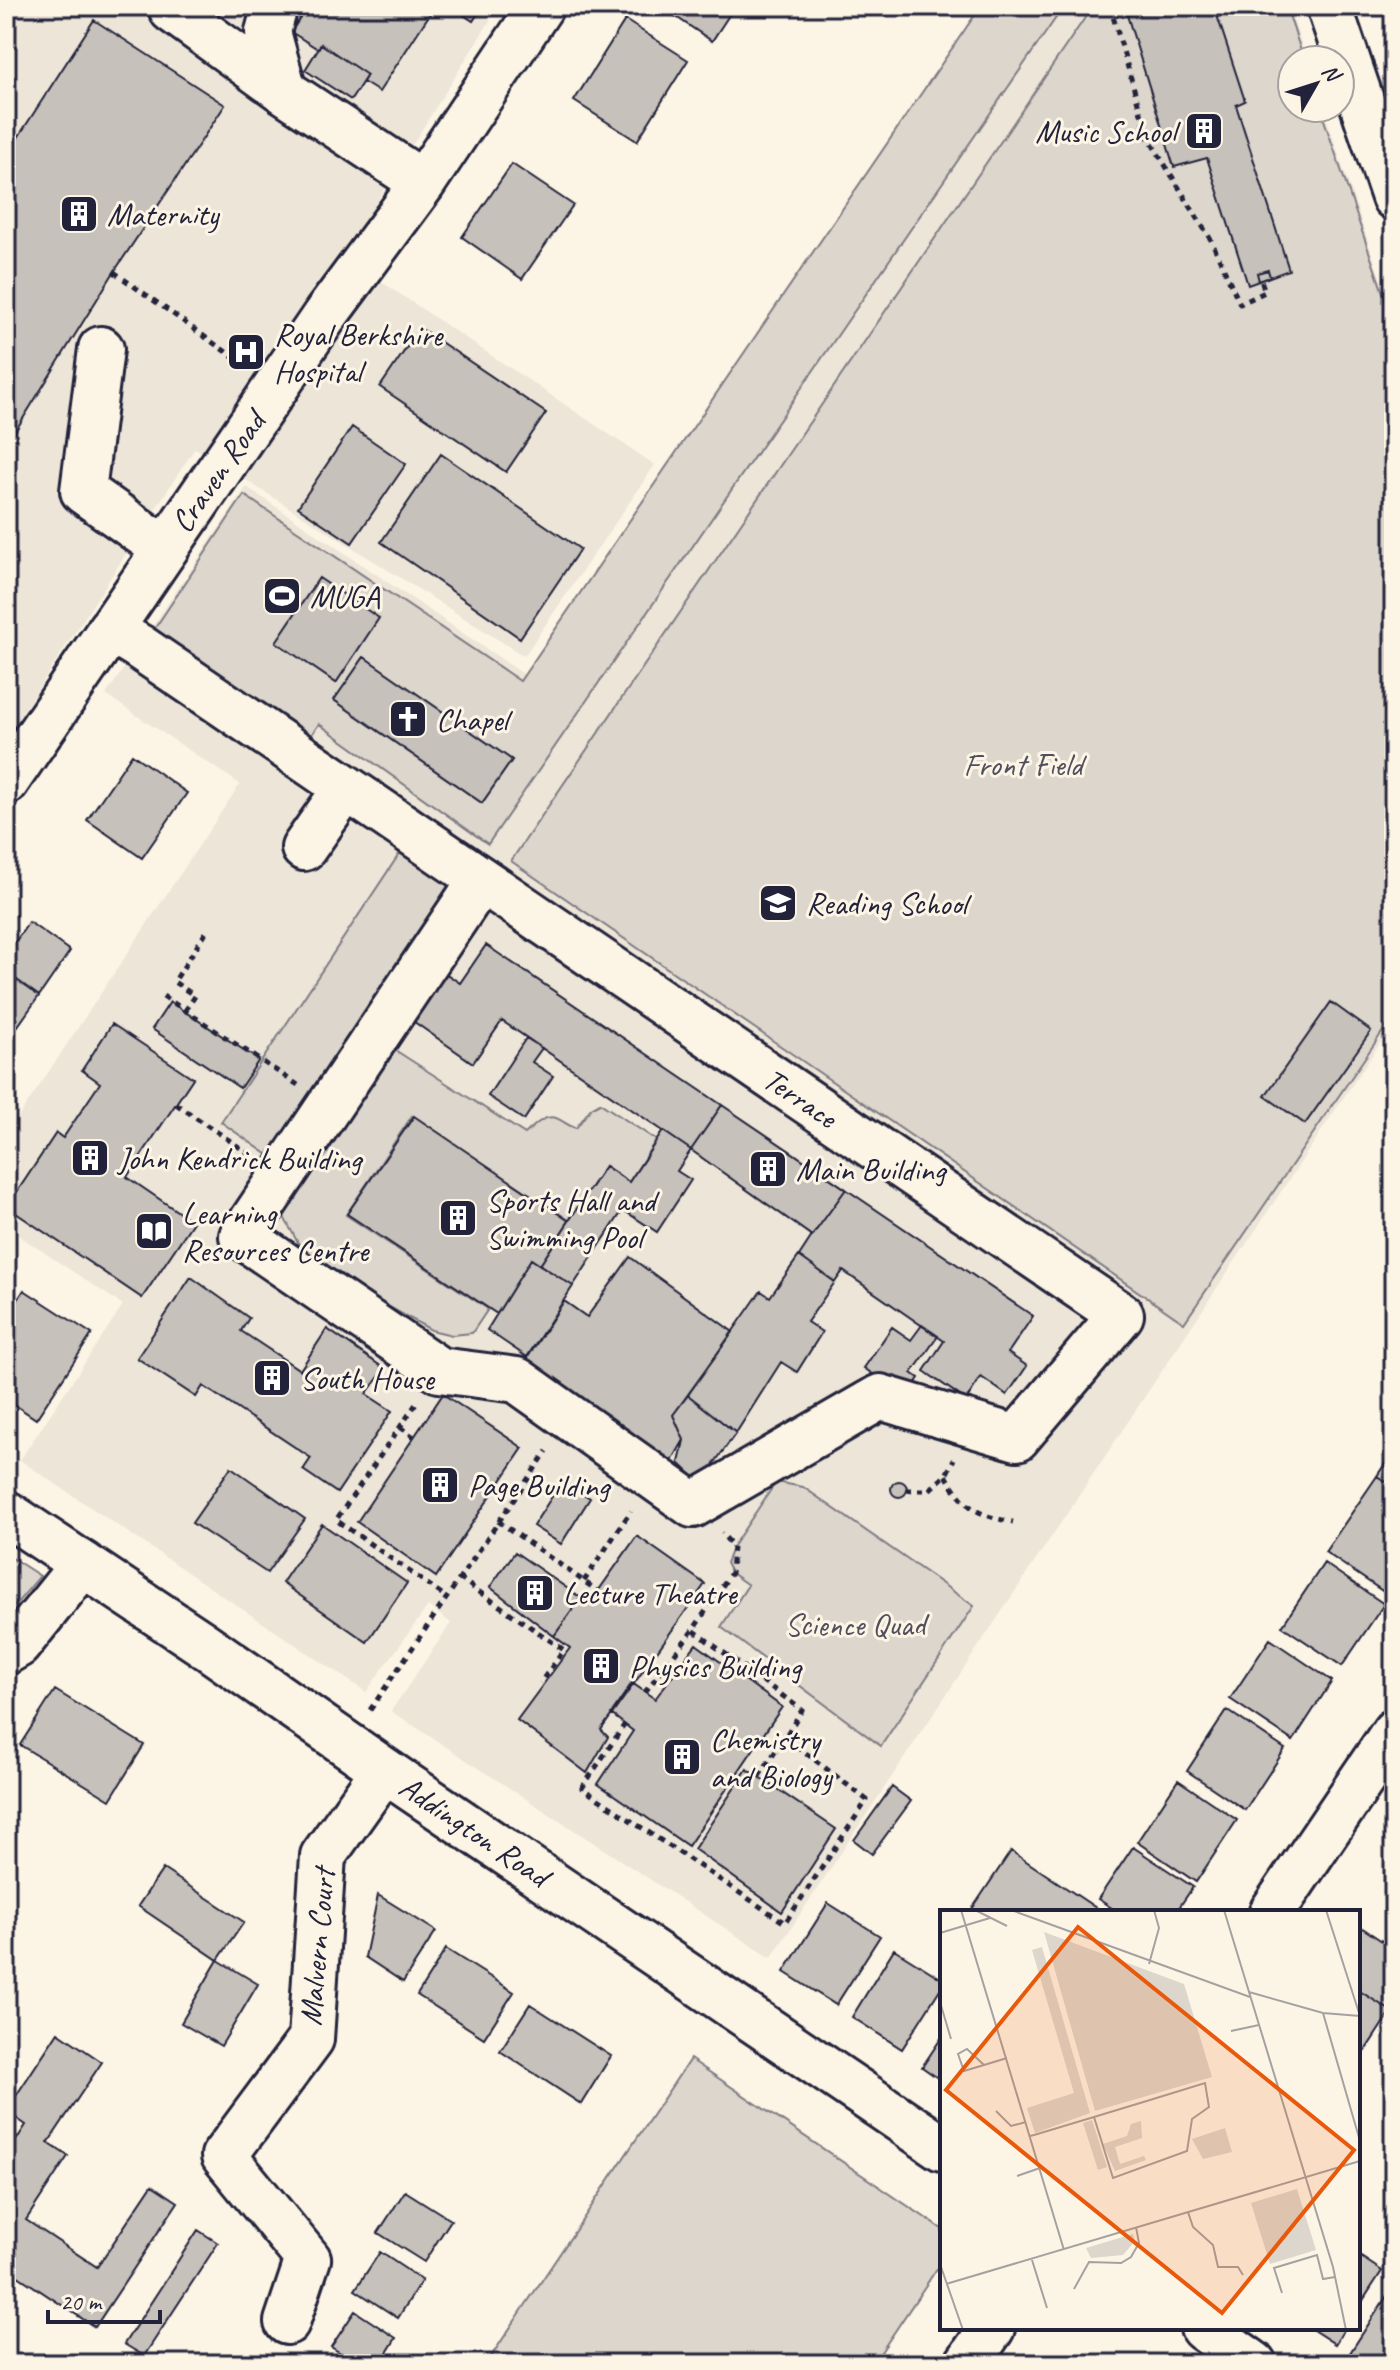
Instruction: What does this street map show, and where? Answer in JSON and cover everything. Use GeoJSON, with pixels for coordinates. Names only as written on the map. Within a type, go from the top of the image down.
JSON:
{"type":"FeatureCollection","features":[{"type":"Feature","properties":{"kind":"street"},"geometry":{"type":"LineString","coordinates":[[175,6],[172,10],[284,91],[423,183]]}},
{"type":"Feature","properties":{"kind":"street"},"geometry":{"type":"LineString","coordinates":[[275,6],[268,32],[284,91]]}},
{"type":"Feature","properties":{"kind":"street","name":"Craven Road"},"geometry":{"type":"LineString","coordinates":[[6,782],[326,314],[423,183],[541,6]]}},
{"type":"Feature","properties":{"kind":"street"},"geometry":{"type":"LineString","coordinates":[[1329,6],[1394,197]]}},
{"type":"Feature","properties":{"kind":"street"},"geometry":{"type":"LineString","coordinates":[[101,349],[83,491],[165,549]]}},
{"type":"Feature","properties":{"kind":"street","name":"Terrace"},"geometry":{"type":"LineString","coordinates":[[110,629],[1121,1315],[1017,1438],[980,1427]]}},
{"type":"Feature","properties":{"kind":"street"},"geometry":{"type":"LineString","coordinates":[[304,848],[346,788]]}},
{"type":"Feature","properties":{"kind":"street"},"geometry":{"type":"LineString","coordinates":[[481,880],[242,1236],[439,1370],[517,1380],[693,1505],[880,1397],[980,1427]]}},
{"type":"Feature","properties":{"kind":"street","name":"Addington Road"},"geometry":{"type":"LineString","coordinates":[[6,1513],[940,2147]]}},
{"type":"Feature","properties":{"kind":"street"},"geometry":{"type":"LineString","coordinates":[[6,1652],[18,1645],[83,1564]]}},
{"type":"Feature","properties":{"kind":"street"},"geometry":{"type":"LineString","coordinates":[[1273,1910],[1394,1732]]}},
{"type":"Feature","properties":{"kind":"street","name":"Malvern Court"},"geometry":{"type":"LineString","coordinates":[[287,2322],[308,2259],[224,2156],[311,2039],[323,1856],[384,1770]]}},
{"type":"Feature","properties":{"kind":"street"},"geometry":{"type":"LineString","coordinates":[[967,2364],[991,2330]]}},
{"type":"Feature","properties":{"kind":"street"},"geometry":{"type":"LineString","coordinates":[[1206,2330],[1254,2364]]}},
{"type":"Feature","properties":{"kind":"path"},"geometry":{"type":"LineString","coordinates":[[1110,6],[1148,137],[1211,240],[1240,304],[1265,292],[1261,280]]}},
{"type":"Feature","properties":{"kind":"path"},"geometry":{"type":"LineString","coordinates":[[114,272],[244,365]]}},
{"type":"Feature","properties":{"kind":"path"},"geometry":{"type":"LineString","coordinates":[[185,1011],[195,996],[174,982],[206,932]]}},
{"type":"Feature","properties":{"kind":"path"},"geometry":{"type":"LineString","coordinates":[[163,996],[329,1105]]}},
{"type":"Feature","properties":{"kind":"path"},"geometry":{"type":"LineString","coordinates":[[176,1104],[282,1176]]}},
{"type":"Feature","properties":{"kind":"path"},"geometry":{"type":"LineString","coordinates":[[439,1370],[336,1520],[446,1597]]}},
{"type":"Feature","properties":{"kind":"path"},"geometry":{"type":"LineString","coordinates":[[347,1744],[570,1418]]}},
{"type":"Feature","properties":{"kind":"path"},"geometry":{"type":"LineString","coordinates":[[400,1427],[414,1437]]}},
{"type":"Feature","properties":{"kind":"path"},"geometry":{"type":"LineString","coordinates":[[906,1490],[929,1490],[946,1475],[957,1453],[980,1427]]}},
{"type":"Feature","properties":{"kind":"path"},"geometry":{"type":"LineString","coordinates":[[946,1475],[958,1496],[983,1516],[1013,1522]]}},
{"type":"Feature","properties":{"kind":"path"},"geometry":{"type":"LineString","coordinates":[[645,1692],[693,1630],[731,1573],[733,1546],[693,1505]]}},
{"type":"Feature","properties":{"kind":"path"},"geometry":{"type":"LineString","coordinates":[[584,1581],[630,1512]]}},
{"type":"Feature","properties":{"kind":"path"},"geometry":{"type":"LineString","coordinates":[[498,1521],[599,1592]]}},
{"type":"Feature","properties":{"kind":"path"},"geometry":{"type":"LineString","coordinates":[[387,1556],[393,1547]]}},
{"type":"Feature","properties":{"kind":"path"},"geometry":{"type":"LineString","coordinates":[[459,1578],[564,1650],[540,1683]]}},
{"type":"Feature","properties":{"kind":"path"},"geometry":{"type":"LineString","coordinates":[[693,1630],[802,1710],[759,1776]]}},
{"type":"Feature","properties":{"kind":"path"},"geometry":{"type":"LineString","coordinates":[[625,1724],[582,1788],[785,1923],[867,1800],[785,1737]]}},
{"type":"Feature","properties":{"kind":"shaded area","name":"Royal Berkshire Hospital"},"geometry":{"type":"Polygon","coordinates":[[[6,6],[499,6],[343,256],[655,465],[524,656],[195,448],[6,738],[6,6]]]}},
{"type":"Feature","properties":{"kind":"shaded area","name":"Reading School"},"geometry":{"type":"Polygon","coordinates":[[[980,6],[1288,6],[1301,44],[1276,44],[1276,124],[1328,124],[1394,319],[1394,1022],[771,1958],[391,1711],[451,1623],[428,1606],[366,1692],[20,1460],[123,1305],[6,1227],[6,1136],[240,784],[106,695],[247,487],[525,675],[980,6]]]}},
{"type":"Feature","properties":{"kind":"green space"},"geometry":{"type":"Polygon","coordinates":[[[981,6],[1064,6],[488,844],[319,724],[304,746],[147,640],[244,495],[520,681],[981,6]],[[364,657],[335,701],[482,803],[512,760],[364,657]]]}},
{"type":"Feature","properties":{"kind":"green space","name":"Front Field"},"geometry":{"type":"Polygon","coordinates":[[[1093,6],[1286,6],[1299,44],[1276,44],[1276,124],[1325,124],[1394,325],[1394,1015],[1184,1323],[511,861],[1093,6]]]}},
{"type":"Feature","properties":{"kind":"green space"},"geometry":{"type":"Polygon","coordinates":[[[404,847],[458,883],[274,1159],[221,1122],[404,847]]]}},
{"type":"Feature","properties":{"kind":"green space"},"geometry":{"type":"Polygon","coordinates":[[[381,1041],[525,1134],[539,1122],[552,1117],[576,1128],[591,1108],[600,1103],[656,1140],[629,1182],[605,1166],[569,1220],[412,1116],[346,1215],[488,1309],[472,1333],[452,1335],[431,1330],[353,1287],[298,1243],[285,1219],[279,1195],[381,1041]]]}},
{"type":"Feature","properties":{"kind":"green space","name":"Science Quad"},"geometry":{"type":"Polygon","coordinates":[[[776,1482],[803,1487],[974,1606],[881,1746],[721,1627],[748,1585],[731,1573],[726,1563],[733,1546],[776,1482]]]}},
{"type":"Feature","properties":{"kind":"green space"},"geometry":{"type":"Polygon","coordinates":[[[6,1554],[40,1576],[6,1616],[6,1554]]]}},
{"type":"Feature","properties":{"kind":"green space"},"geometry":{"type":"Polygon","coordinates":[[[690,2059],[940,2228],[940,2264],[873,2364],[486,2364],[690,2059]]]}},
{"type":"Feature","properties":{"kind":"building"},"geometry":{"type":"Polygon","coordinates":[[[308,6],[435,6],[379,92],[363,82],[367,75],[321,44],[318,49],[291,32],[308,6]]]}},
{"type":"Feature","properties":{"kind":"building"},"geometry":{"type":"Polygon","coordinates":[[[450,6],[483,6],[473,21],[450,6]]]}},
{"type":"Feature","properties":{"kind":"building"},"geometry":{"type":"Polygon","coordinates":[[[660,6],[735,6],[712,41],[660,6]]]}},
{"type":"Feature","properties":{"kind":"building","name":"Music School"},"geometry":{"type":"Polygon","coordinates":[[[1160,6],[1214,6],[1245,101],[1236,105],[1289,270],[1248,285],[1207,158],[1174,167],[1127,15],[1160,6]]]}},
{"type":"Feature","properties":{"kind":"building","name":"Maternity"},"geometry":{"type":"Polygon","coordinates":[[[94,20],[225,105],[114,272],[6,446],[6,156],[94,20]]]}},
{"type":"Feature","properties":{"kind":"building"},"geometry":{"type":"Polygon","coordinates":[[[625,20],[688,60],[637,141],[574,101],[625,20]]]}},
{"type":"Feature","properties":{"kind":"building"},"geometry":{"type":"Polygon","coordinates":[[[321,44],[367,75],[351,100],[305,70],[321,44]]]}},
{"type":"Feature","properties":{"kind":"building"},"geometry":{"type":"Polygon","coordinates":[[[512,164],[573,205],[522,279],[462,237],[512,164]]]}},
{"type":"Feature","properties":{"kind":"building"},"geometry":{"type":"Polygon","coordinates":[[[1268,270],[1270,277],[1259,281],[1257,273],[1268,270]]]}},
{"type":"Feature","properties":{"kind":"building"},"geometry":{"type":"Polygon","coordinates":[[[420,328],[546,413],[506,472],[380,387],[420,328]]]}},
{"type":"Feature","properties":{"kind":"building"},"geometry":{"type":"Polygon","coordinates":[[[352,427],[406,464],[352,543],[298,507],[352,427]]]}},
{"type":"Feature","properties":{"kind":"building"},"geometry":{"type":"Polygon","coordinates":[[[441,454],[580,549],[520,638],[381,542],[441,454]]]}},
{"type":"Feature","properties":{"kind":"building"},"geometry":{"type":"Polygon","coordinates":[[[319,578],[379,618],[336,683],[276,642],[319,578]]]}},
{"type":"Feature","properties":{"kind":"building","name":"Chapel"},"geometry":{"type":"Polygon","coordinates":[[[364,657],[512,760],[482,803],[334,700],[364,657]]]}},
{"type":"Feature","properties":{"kind":"building"},"geometry":{"type":"Polygon","coordinates":[[[132,754],[187,793],[142,858],[87,820],[132,754]]]}},
{"type":"Feature","properties":{"kind":"building"},"geometry":{"type":"Polygon","coordinates":[[[29,922],[70,951],[39,996],[6,972],[6,955],[29,922]]]}},
{"type":"Feature","properties":{"kind":"building","name":"Main Building"},"geometry":{"type":"Polygon","coordinates":[[[486,945],[1033,1316],[1008,1353],[1027,1366],[1007,1395],[981,1377],[966,1400],[924,1371],[944,1341],[843,1271],[835,1282],[799,1256],[812,1236],[502,1021],[473,1063],[410,1019],[442,971],[460,983],[486,945]]]}},
{"type":"Feature","properties":{"kind":"building"},"geometry":{"type":"Polygon","coordinates":[[[6,972],[39,996],[8,1040],[6,1038],[6,972]]]}},
{"type":"Feature","properties":{"kind":"building"},"geometry":{"type":"Polygon","coordinates":[[[170,1002],[259,1060],[240,1088],[152,1029],[170,1002]]]}},
{"type":"Feature","properties":{"kind":"building"},"geometry":{"type":"Polygon","coordinates":[[[1331,1002],[1371,1031],[1305,1124],[1265,1096],[1331,1002]]]}},
{"type":"Feature","properties":{"kind":"building","name":"John Kendrick Building"},"geometry":{"type":"Polygon","coordinates":[[[112,1024],[193,1078],[127,1177],[193,1222],[142,1298],[7,1207],[56,1133],[63,1138],[100,1083],[82,1070],[112,1024]]]}},
{"type":"Feature","properties":{"kind":"building"},"geometry":{"type":"Polygon","coordinates":[[[526,1038],[542,1048],[532,1062],[553,1076],[524,1120],[488,1096],[526,1038]]]}},
{"type":"Feature","properties":{"kind":"building"},"geometry":{"type":"Polygon","coordinates":[[[722,1105],[846,1189],[812,1236],[691,1150],[722,1105]]]}},
{"type":"Feature","properties":{"kind":"building","name":"Sports Hall and Swimming Pool"},"geometry":{"type":"Polygon","coordinates":[[[414,1116],[569,1221],[540,1265],[531,1259],[497,1314],[347,1214],[414,1116]]]}},
{"type":"Feature","properties":{"kind":"building"},"geometry":{"type":"Polygon","coordinates":[[[663,1131],[691,1150],[677,1171],[691,1180],[657,1232],[623,1210],[573,1286],[540,1265],[605,1166],[629,1182],[663,1131]]]}},
{"type":"Feature","properties":{"kind":"building"},"geometry":{"type":"Polygon","coordinates":[[[799,1256],[835,1282],[807,1322],[822,1332],[797,1372],[781,1362],[736,1433],[688,1395],[761,1291],[770,1297],[799,1256]]]}},
{"type":"Feature","properties":{"kind":"building"},"geometry":{"type":"Polygon","coordinates":[[[630,1257],[733,1332],[673,1415],[684,1440],[668,1468],[519,1371],[564,1301],[587,1317],[630,1257]]]}},
{"type":"Feature","properties":{"kind":"building"},"geometry":{"type":"Polygon","coordinates":[[[531,1259],[573,1286],[527,1357],[487,1330],[531,1259]]]}},
{"type":"Feature","properties":{"kind":"building","name":"South House"},"geometry":{"type":"Polygon","coordinates":[[[191,1277],[249,1318],[241,1331],[300,1370],[327,1329],[385,1369],[366,1394],[392,1411],[337,1493],[303,1470],[311,1458],[203,1386],[196,1397],[137,1358],[191,1277]]]}},
{"type":"Feature","properties":{"kind":"building"},"geometry":{"type":"Polygon","coordinates":[[[24,1290],[92,1334],[36,1419],[6,1399],[6,1318],[24,1290]]]}},
{"type":"Feature","properties":{"kind":"building"},"geometry":{"type":"Polygon","coordinates":[[[922,1325],[938,1336],[912,1373],[919,1378],[906,1397],[864,1368],[892,1327],[911,1340],[922,1325]]]}},
{"type":"Feature","properties":{"kind":"building","name":"Page Building"},"geometry":{"type":"Polygon","coordinates":[[[443,1394],[523,1448],[436,1577],[357,1522],[443,1394]]]}},
{"type":"Feature","properties":{"kind":"building"},"geometry":{"type":"Polygon","coordinates":[[[688,1395],[736,1433],[700,1483],[679,1463],[684,1440],[673,1415],[688,1395]]]}},
{"type":"Feature","properties":{"kind":"building"},"geometry":{"type":"Polygon","coordinates":[[[1394,1450],[1394,1487],[1377,1476],[1394,1450]]]}},
{"type":"Feature","properties":{"kind":"building"},"geometry":{"type":"Polygon","coordinates":[[[231,1467],[305,1519],[267,1573],[192,1523],[231,1467]]]}},
{"type":"Feature","properties":{"kind":"building"},"geometry":{"type":"Polygon","coordinates":[[[1377,1476],[1394,1487],[1394,1577],[1384,1592],[1325,1552],[1377,1476]]]}},
{"type":"Feature","properties":{"kind":"building"},"geometry":{"type":"Polygon","coordinates":[[[562,1481],[590,1498],[561,1544],[533,1526],[562,1481]]]}},
{"type":"Feature","properties":{"kind":"building"},"geometry":{"type":"Polygon","coordinates":[[[899,1481],[907,1489],[899,1497],[891,1489],[899,1481]]]}},
{"type":"Feature","properties":{"kind":"building"},"geometry":{"type":"Polygon","coordinates":[[[322,1524],[407,1583],[367,1642],[282,1583],[322,1524]]]}},
{"type":"Feature","properties":{"kind":"building","name":"Physics Building"},"geometry":{"type":"Polygon","coordinates":[[[637,1536],[705,1584],[601,1730],[608,1737],[587,1773],[517,1720],[570,1648],[554,1636],[581,1598],[589,1604],[637,1536]]]}},
{"type":"Feature","properties":{"kind":"building","name":"Lecture Theatre"},"geometry":{"type":"Polygon","coordinates":[[[515,1552],[581,1598],[554,1636],[490,1587],[515,1552]]]}},
{"type":"Feature","properties":{"kind":"building"},"geometry":{"type":"Polygon","coordinates":[[[1324,1563],[1384,1604],[1342,1666],[1282,1626],[1324,1563]]]}},
{"type":"Feature","properties":{"kind":"building"},"geometry":{"type":"Polygon","coordinates":[[[1270,1639],[1332,1681],[1293,1741],[1230,1699],[1270,1639]]]}},
{"type":"Feature","properties":{"kind":"building","name":"Chemistry and Biology"},"geometry":{"type":"Polygon","coordinates":[[[696,1644],[782,1707],[688,1846],[598,1784],[633,1731],[611,1714],[632,1683],[655,1699],[696,1644]]]}},
{"type":"Feature","properties":{"kind":"building"},"geometry":{"type":"Polygon","coordinates":[[[55,1690],[144,1745],[110,1800],[20,1745],[55,1690]]]}},
{"type":"Feature","properties":{"kind":"building"},"geometry":{"type":"Polygon","coordinates":[[[1227,1710],[1285,1749],[1245,1810],[1187,1771],[1227,1710]]]}},
{"type":"Feature","properties":{"kind":"building"},"geometry":{"type":"Polygon","coordinates":[[[747,1769],[836,1829],[782,1912],[694,1849],[747,1769]]]}},
{"type":"Feature","properties":{"kind":"building"},"geometry":{"type":"Polygon","coordinates":[[[1178,1780],[1237,1820],[1196,1882],[1137,1842],[1178,1780]]]}},
{"type":"Feature","properties":{"kind":"building"},"geometry":{"type":"Polygon","coordinates":[[[892,1787],[911,1801],[872,1854],[854,1840],[892,1787]]]}},
{"type":"Feature","properties":{"kind":"building"},"geometry":{"type":"Polygon","coordinates":[[[1133,1847],[1193,1887],[1177,1910],[1115,1910],[1098,1899],[1133,1847]]]}},
{"type":"Feature","properties":{"kind":"building"},"geometry":{"type":"Polygon","coordinates":[[[1011,1851],[1099,1910],[973,1910],[1011,1851]]]}},
{"type":"Feature","properties":{"kind":"building"},"geometry":{"type":"Polygon","coordinates":[[[1394,1860],[1394,1879],[1385,1873],[1394,1860]]]}},
{"type":"Feature","properties":{"kind":"building"},"geometry":{"type":"Polygon","coordinates":[[[163,1869],[244,1922],[218,1960],[138,1906],[163,1869]]]}},
{"type":"Feature","properties":{"kind":"building"},"geometry":{"type":"Polygon","coordinates":[[[378,1895],[436,1931],[403,1982],[365,1957],[378,1895]]]}},
{"type":"Feature","properties":{"kind":"building"},"geometry":{"type":"Polygon","coordinates":[[[828,1903],[880,1936],[836,2005],[784,1972],[828,1903]]]}},
{"type":"Feature","properties":{"kind":"building"},"geometry":{"type":"Polygon","coordinates":[[[1360,1926],[1394,1949],[1394,2007],[1391,2011],[1360,1991],[1360,1926]]]}},
{"type":"Feature","properties":{"kind":"building"},"geometry":{"type":"Polygon","coordinates":[[[446,1949],[514,1992],[484,2038],[417,1995],[446,1949]]]}},
{"type":"Feature","properties":{"kind":"building"},"geometry":{"type":"Polygon","coordinates":[[[894,1949],[940,1978],[940,1989],[902,2049],[852,2017],[894,1949]]]}},
{"type":"Feature","properties":{"kind":"building"},"geometry":{"type":"Polygon","coordinates":[[[218,1960],[258,1984],[221,2046],[181,2023],[218,1960]]]}},
{"type":"Feature","properties":{"kind":"building"},"geometry":{"type":"Polygon","coordinates":[[[1360,1991],[1391,2011],[1360,2056],[1360,1991]]]}},
{"type":"Feature","properties":{"kind":"building"},"geometry":{"type":"Polygon","coordinates":[[[530,2004],[611,2056],[581,2104],[500,2051],[530,2004]]]}},
{"type":"Feature","properties":{"kind":"building"},"geometry":{"type":"Polygon","coordinates":[[[58,2032],[102,2062],[48,2143],[68,2156],[26,2220],[97,2267],[152,2185],[178,2202],[95,2327],[6,2268],[6,2156],[26,2125],[6,2111],[58,2032]]]}},
{"type":"Feature","properties":{"kind":"building"},"geometry":{"type":"Polygon","coordinates":[[[940,2040],[940,2080],[922,2067],[940,2040]]]}},
{"type":"Feature","properties":{"kind":"building"},"geometry":{"type":"Polygon","coordinates":[[[405,2191],[451,2220],[424,2262],[378,2233],[405,2191]]]}},
{"type":"Feature","properties":{"kind":"building"},"geometry":{"type":"Polygon","coordinates":[[[198,2230],[218,2243],[144,2356],[124,2344],[198,2230]]]}},
{"type":"Feature","properties":{"kind":"building"},"geometry":{"type":"Polygon","coordinates":[[[380,2252],[422,2280],[398,2318],[355,2290],[380,2252]]]}},
{"type":"Feature","properties":{"kind":"building"},"geometry":{"type":"Polygon","coordinates":[[[1360,2256],[1382,2271],[1360,2305],[1360,2256]]]}},
{"type":"Feature","properties":{"kind":"building"},"geometry":{"type":"Polygon","coordinates":[[[1394,2285],[1394,2340],[1379,2364],[1360,2364],[1348,2356],[1394,2285]]]}},
{"type":"Feature","properties":{"kind":"building"},"geometry":{"type":"Polygon","coordinates":[[[355,2311],[396,2338],[380,2364],[358,2364],[331,2347],[355,2311]]]}},
{"type":"Feature","properties":{"kind":"building"},"geometry":{"type":"Polygon","coordinates":[[[1313,2330],[1344,2330],[1335,2344],[1313,2330]]]}},
{"type":"Feature","properties":{"kind":"building"},"geometry":{"type":"Polygon","coordinates":[[[1394,2340],[1394,2364],[1379,2364],[1394,2340]]]}},
{"type":"Feature","properties":{"kind":"place","name":"Music School"},"geometry":{"type":"Point","coordinates":[1204,131]}},
{"type":"Feature","properties":{"kind":"place","name":"Maternity"},"geometry":{"type":"Point","coordinates":[79,214]}},
{"type":"Feature","properties":{"kind":"place","name":"Royal Berkshire Hospital"},"geometry":{"type":"Point","coordinates":[246,352]}},
{"type":"Feature","properties":{"kind":"place","name":"MUGA"},"geometry":{"type":"Point","coordinates":[282,596]}},
{"type":"Feature","properties":{"kind":"place","name":"Chapel"},"geometry":{"type":"Point","coordinates":[408,719]}},
{"type":"Feature","properties":{"kind":"place","name":"Reading School"},"geometry":{"type":"Point","coordinates":[778,903]}},
{"type":"Feature","properties":{"kind":"place","name":"John Kendrick Building"},"geometry":{"type":"Point","coordinates":[90,1158]}},
{"type":"Feature","properties":{"kind":"place","name":"Main Building"},"geometry":{"type":"Point","coordinates":[768,1169]}},
{"type":"Feature","properties":{"kind":"place","name":"Sports Hall and Swimming Pool"},"geometry":{"type":"Point","coordinates":[458,1218]}},
{"type":"Feature","properties":{"kind":"place","name":"Learning Resources Centre"},"geometry":{"type":"Point","coordinates":[154,1231]}},
{"type":"Feature","properties":{"kind":"place","name":"South House"},"geometry":{"type":"Point","coordinates":[272,1378]}},
{"type":"Feature","properties":{"kind":"place","name":"Page Building"},"geometry":{"type":"Point","coordinates":[440,1485]}},
{"type":"Feature","properties":{"kind":"place","name":"Lecture Theatre"},"geometry":{"type":"Point","coordinates":[535,1593]}},
{"type":"Feature","properties":{"kind":"place","name":"Physics Building"},"geometry":{"type":"Point","coordinates":[601,1666]}},
{"type":"Feature","properties":{"kind":"place","name":"Chemistry and Biology"},"geometry":{"type":"Point","coordinates":[682,1757]}}]}
